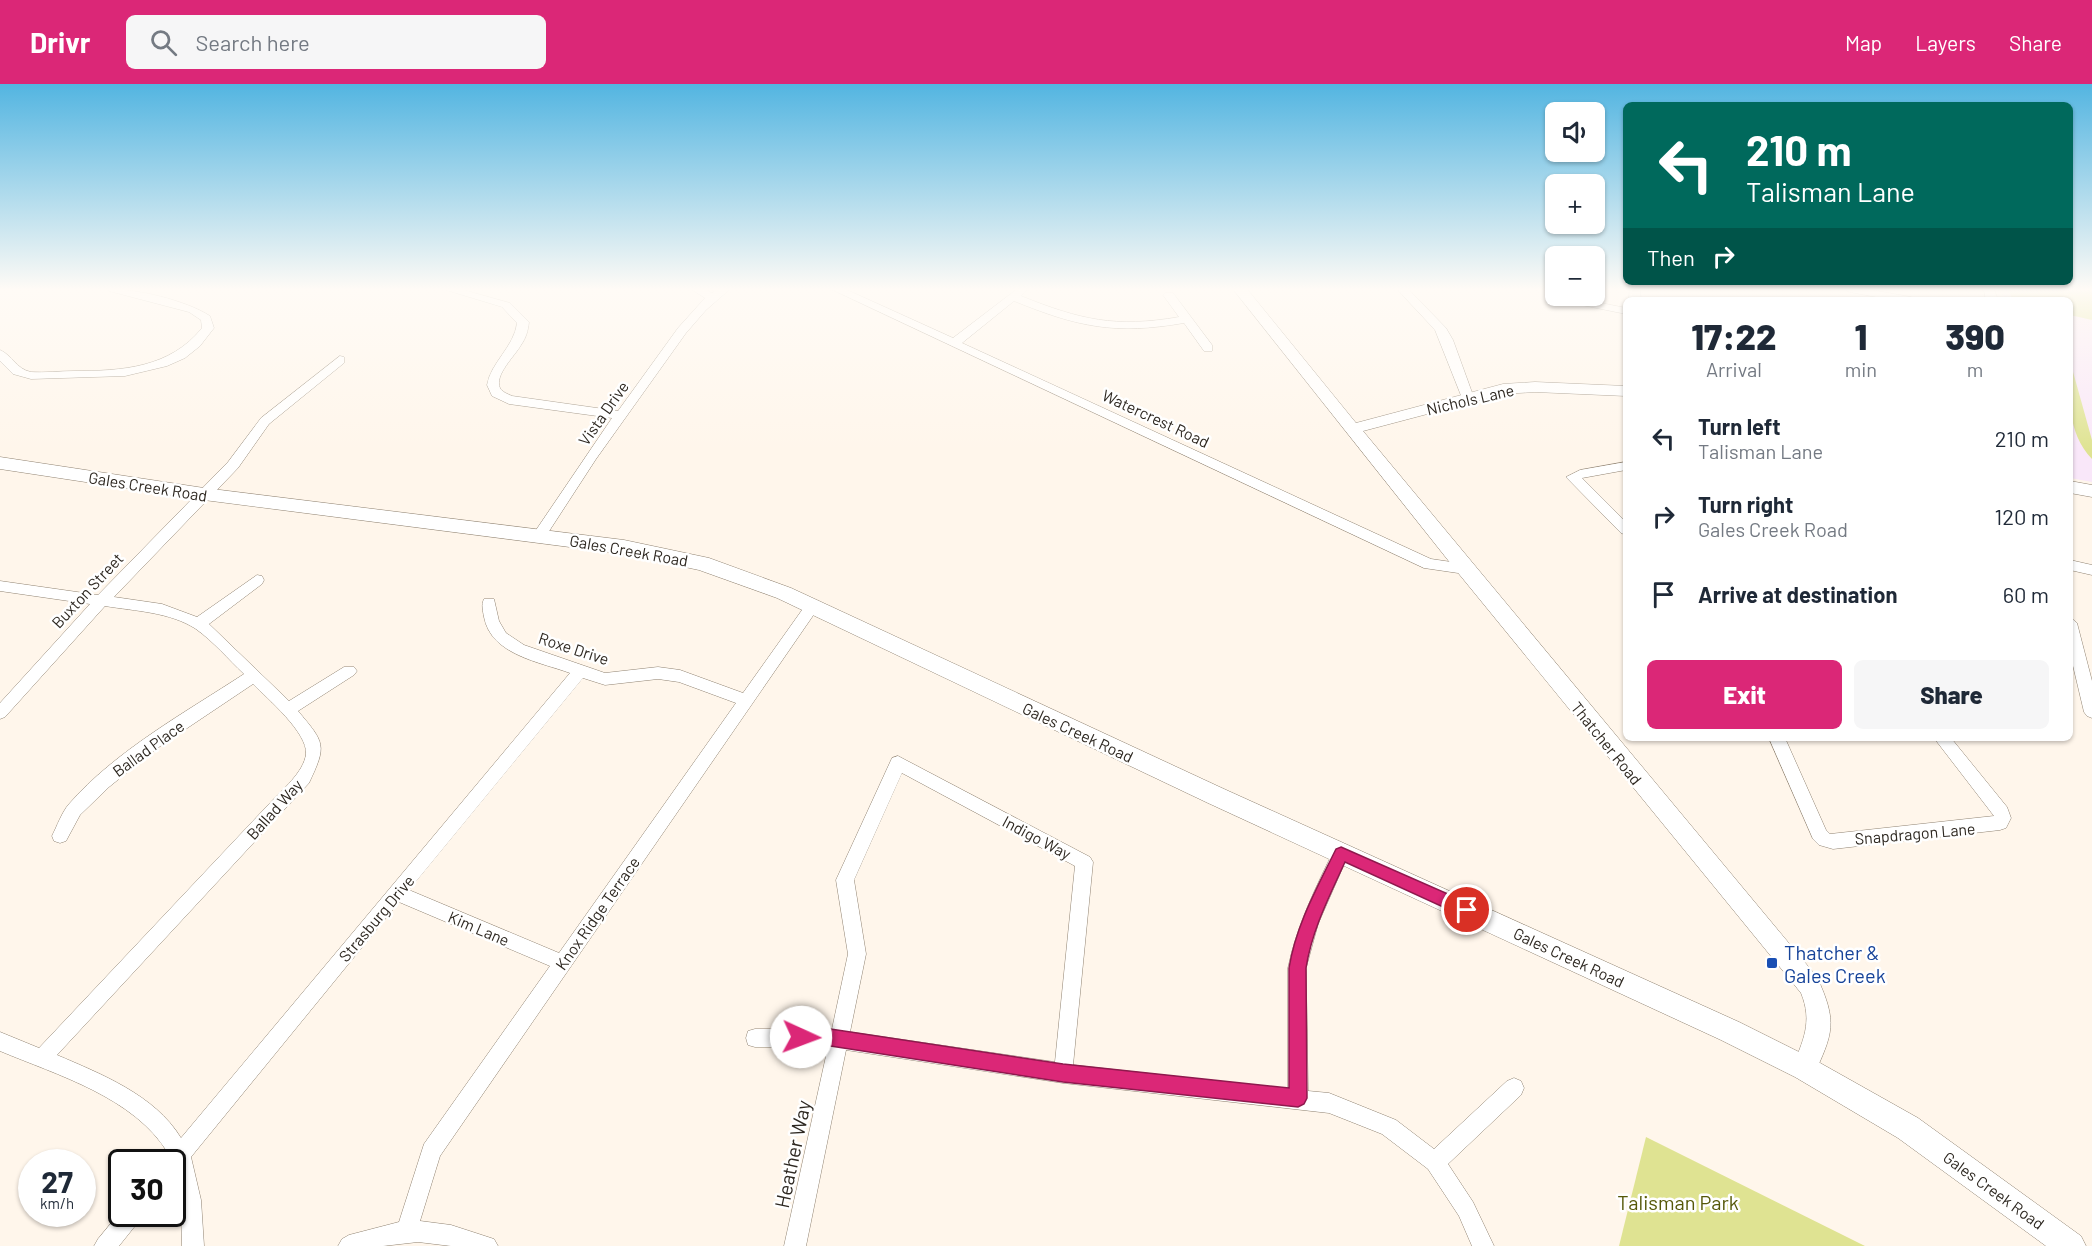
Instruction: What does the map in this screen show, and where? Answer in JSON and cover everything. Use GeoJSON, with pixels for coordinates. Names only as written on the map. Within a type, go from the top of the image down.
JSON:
{"type":"FeatureCollection","features":[{"type":"Feature","properties":{"kind":"main road","name":"Gales Creek Road"},"geometry":{"type":"LineString","coordinates":[[0,463],[204,494],[624,547],[692,561],[784,593],[1341,854],[1719,1026],[1804,1068],[1908,1128],[2071,1246]]}},
{"type":"Feature","properties":{"kind":"street"},"geometry":{"type":"LineString","coordinates":[[0,354],[21,374],[62,376],[137,371],[164,364],[194,343]]}},
{"type":"Feature","properties":{"kind":"street"},"geometry":{"type":"LineString","coordinates":[[518,343],[492,379],[491,387],[496,395],[509,400],[621,415]]}},
{"type":"Feature","properties":{"kind":"street","name":"Vista Drive"},"geometry":{"type":"LineString","coordinates":[[539,536],[672,343]]}},
{"type":"Feature","properties":{"kind":"street","name":"Watercrest Road"},"geometry":{"type":"LineString","coordinates":[[954,343],[1429,564],[1465,570]]}},
{"type":"Feature","properties":{"kind":"street"},"geometry":{"type":"LineString","coordinates":[[1204,343],[1208,348]]}},
{"type":"Feature","properties":{"kind":"street","name":"Thatcher Road"},"geometry":{"type":"LineString","coordinates":[[1284,343],[1465,570],[1809,986],[1820,1009],[1821,1027],[1804,1068]]}},
{"type":"Feature","properties":{"kind":"street"},"geometry":{"type":"LineString","coordinates":[[1448,343],[1468,398]]}},
{"type":"Feature","properties":{"kind":"street","name":"Buxton Street"},"geometry":{"type":"LineString","coordinates":[[0,713],[102,600],[233,465],[265,421],[340,360]]}},
{"type":"Feature","properties":{"kind":"street","name":"Nichols Lane"},"geometry":{"type":"LineString","coordinates":[[1352,429],[1468,398],[1525,387],[1623,391]]}},
{"type":"Feature","properties":{"kind":"street"},"geometry":{"type":"LineString","coordinates":[[1623,467],[1574,477],[1623,527]]}},
{"type":"Feature","properties":{"kind":"street"},"geometry":{"type":"LineString","coordinates":[[2073,488],[2092,492]]}},
{"type":"Feature","properties":{"kind":"street"},"geometry":{"type":"LineString","coordinates":[[2073,566],[2092,570]]}},
{"type":"Feature","properties":{"kind":"street"},"geometry":{"type":"LineString","coordinates":[[199,624],[257,580]]}},
{"type":"Feature","properties":{"kind":"street","name":"Ballad Way"},"geometry":{"type":"LineString","coordinates":[[0,586],[162,609],[199,624],[218,639],[288,710],[312,739],[314,755],[303,778],[41,1059]]}},
{"type":"Feature","properties":{"kind":"street","name":"Roxe Drive"},"geometry":{"type":"LineString","coordinates":[[489,603],[492,621],[509,644],[580,671],[605,679],[658,673],[680,676],[745,700]]}},
{"type":"Feature","properties":{"kind":"street","name":"Knox Ridge Terrace"},"geometry":{"type":"LineString","coordinates":[[407,1230],[431,1151],[812,607]]}},
{"type":"Feature","properties":{"kind":"street"},"geometry":{"type":"LineString","coordinates":[[2073,633],[2092,712]]}},
{"type":"Feature","properties":{"kind":"street"},"geometry":{"type":"LineString","coordinates":[[288,710],[349,671]]}},
{"type":"Feature","properties":{"kind":"street","name":"Strasburg Drive"},"geometry":{"type":"LineString","coordinates":[[185,1149],[580,671]]}},
{"type":"Feature","properties":{"kind":"street","name":"Ballad Place"},"geometry":{"type":"LineString","coordinates":[[60,836],[74,810],[103,782],[150,744],[253,676]]}},
{"type":"Feature","properties":{"kind":"street","name":"Snapdragon Lane"},"geometry":{"type":"LineString","coordinates":[[1779,741],[1811,810],[1819,834],[1825,840],[1842,842],[1851,838],[1994,826],[2003,818],[2001,812],[1944,741]]}},
{"type":"Feature","properties":{"kind":"street","name":"Heather Way"},"geometry":{"type":"LineString","coordinates":[[795,1246],[840,1040],[856,954],[845,880],[898,763]]}},
{"type":"Feature","properties":{"kind":"street","name":"Indigo Way"},"geometry":{"type":"LineString","coordinates":[[898,763],[1084,862],[1063,1073]]}},
{"type":"Feature","properties":{"kind":"street"},"geometry":{"type":"LineString","coordinates":[[1298,1098],[1297,968],[1300,949],[1309,921],[1341,854]]}},
{"type":"Feature","properties":{"kind":"street","name":"Kim Lane"},"geometry":{"type":"LineString","coordinates":[[397,893],[562,963]]}},
{"type":"Feature","properties":{"kind":"street"},"geometry":{"type":"LineString","coordinates":[[755,1038],[824,1036],[1063,1073],[1298,1098],[1338,1106],[1389,1127],[1435,1162],[1466,1209],[1483,1246]]}},
{"type":"Feature","properties":{"kind":"street"},"geometry":{"type":"LineString","coordinates":[[0,1041],[108,1088],[166,1134],[172,1149]]}},
{"type":"Feature","properties":{"kind":"street"},"geometry":{"type":"LineString","coordinates":[[1435,1162],[1514,1088]]}},
{"type":"Feature","properties":{"kind":"street"},"geometry":{"type":"LineString","coordinates":[[186,1192],[193,1215],[193,1246]]}},
{"type":"Feature","properties":{"kind":"street"},"geometry":{"type":"LineString","coordinates":[[105,1246],[121,1227]]}},
{"type":"Feature","properties":{"kind":"street"},"geometry":{"type":"LineString","coordinates":[[349,1246],[383,1234],[407,1230],[432,1231],[488,1246]]}},
{"type":"Feature","properties":{"kind":"shaded area"},"geometry":{"type":"Polygon","coordinates":[[[2073,343],[2092,343],[2092,482],[2073,479],[2073,343]]]}},
{"type":"Feature","properties":{"kind":"green space"},"geometry":{"type":"Polygon","coordinates":[[[2073,372],[2092,440],[2092,459],[2078,437],[2074,425],[2073,372]]]}},
{"type":"Feature","properties":{"kind":"green space","name":"Talisman Park"},"geometry":{"type":"Polygon","coordinates":[[[1646,1137],[1865,1246],[1619,1246],[1646,1137]]]}},
{"type":"Feature","properties":{"kind":"place","name":"Thatcher & Gales Creek"},"geometry":{"type":"Point","coordinates":[1772,963]}},
{"type":"Feature","properties":{"kind":"route"},"geometry":{"type":"LineString","coordinates":[[801,1037],[824,1036],[1063,1073],[1298,1098],[1297,968],[1300,949],[1309,921],[1341,854],[1467,910]]}}]}
